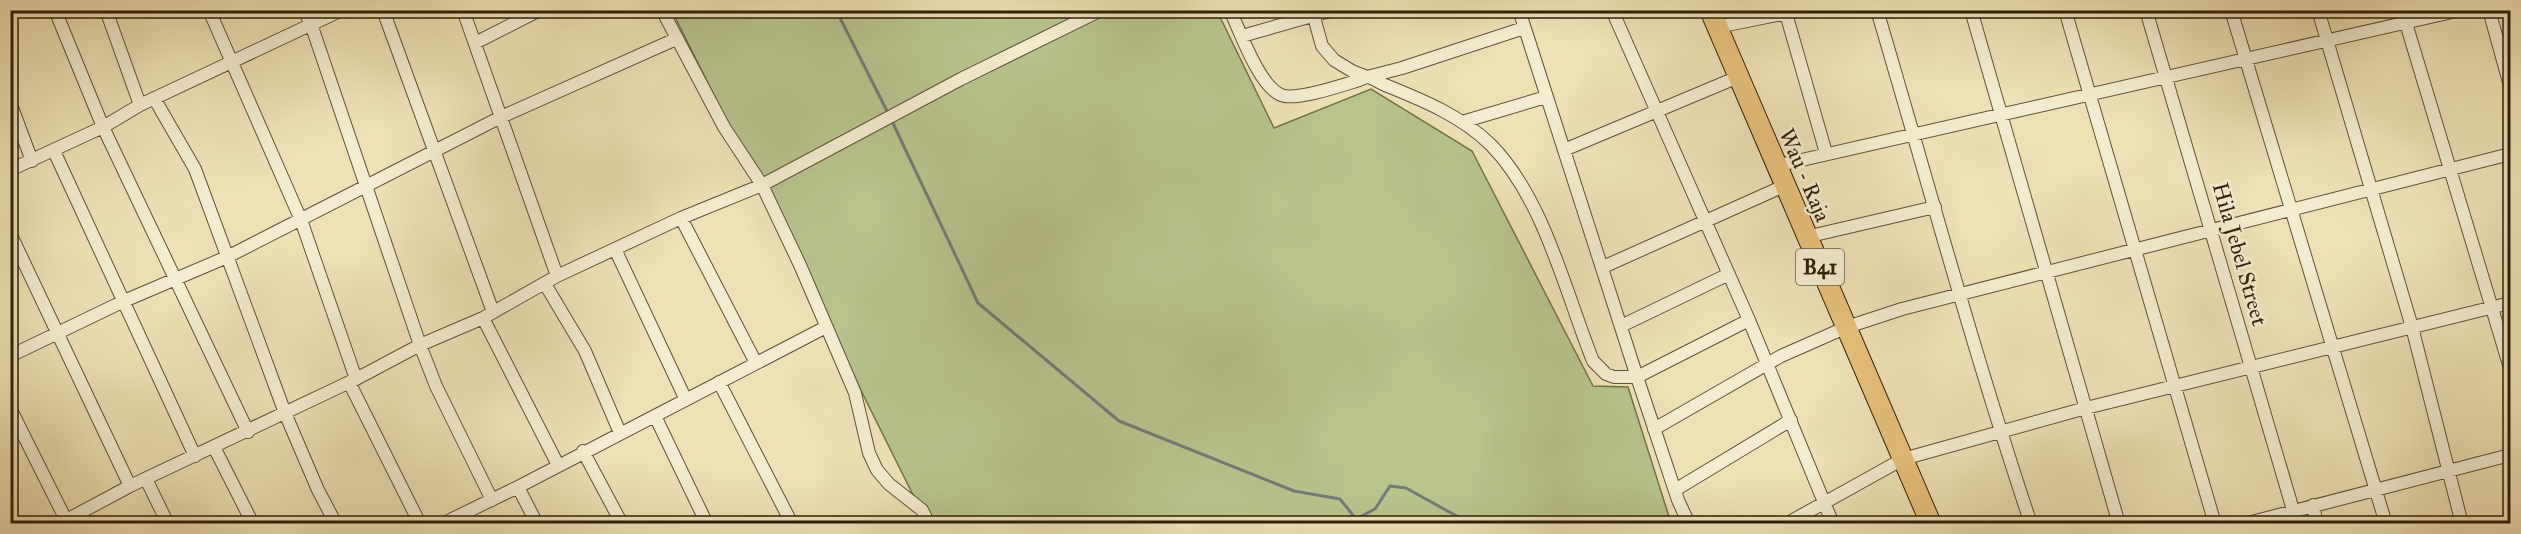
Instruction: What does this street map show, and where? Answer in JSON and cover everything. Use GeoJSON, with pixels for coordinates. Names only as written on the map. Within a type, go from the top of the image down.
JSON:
{"type":"FeatureCollection","features":[{"type":"Feature","properties":{"kind":"main road","name":"Wau - Raja"},"geometry":{"type":"LineString","coordinates":[[1713,19],[1931,524]]}},
{"type":"Feature","properties":{"kind":"street"},"geometry":{"type":"LineString","coordinates":[[55,10],[103,127],[248,432]]}},
{"type":"Feature","properties":{"kind":"street"},"geometry":{"type":"LineString","coordinates":[[106,10],[140,105]]}},
{"type":"Feature","properties":{"kind":"street"},"geometry":{"type":"LineString","coordinates":[[209,10],[301,220],[352,381],[420,524]]}},
{"type":"Feature","properties":{"kind":"street"},"geometry":{"type":"LineString","coordinates":[[304,10],[368,186],[420,345],[436,386],[492,500]]}},
{"type":"Feature","properties":{"kind":"street"},"geometry":{"type":"LineString","coordinates":[[10,170],[103,127],[154,98],[342,10]]}},
{"type":"Feature","properties":{"kind":"street"},"geometry":{"type":"LineString","coordinates":[[383,10],[488,315],[558,465]]}},
{"type":"Feature","properties":{"kind":"street"},"geometry":{"type":"LineString","coordinates":[[463,10],[557,276]]}},
{"type":"Feature","properties":{"kind":"street"},"geometry":{"type":"LineString","coordinates":[[475,43],[540,10]]}},
{"type":"Feature","properties":{"kind":"street"},"geometry":{"type":"LineString","coordinates":[[662,10],[723,127],[762,185],[800,265],[855,393],[869,453],[877,470],[889,484],[922,510],[929,524]]}},
{"type":"Feature","properties":{"kind":"street"},"geometry":{"type":"LineString","coordinates":[[10,408],[62,522],[130,486],[352,381],[420,345],[488,315],[557,276],[681,218],[762,185],[880,121],[1101,10]]}},
{"type":"Feature","properties":{"kind":"street"},"geometry":{"type":"LineString","coordinates":[[1230,10],[1261,75],[1270,87],[1281,95],[1293,96],[1329,89],[1367,76],[1402,68],[1524,28]]}},
{"type":"Feature","properties":{"kind":"street"},"geometry":{"type":"LineString","coordinates":[[1242,36],[1333,10]]}},
{"type":"Feature","properties":{"kind":"street"},"geometry":{"type":"LineString","coordinates":[[1519,10],[1674,490],[1689,524]]}},
{"type":"Feature","properties":{"kind":"street"},"geometry":{"type":"LineString","coordinates":[[1612,10],[1768,364],[1833,524]]}},
{"type":"Feature","properties":{"kind":"street"},"geometry":{"type":"LineString","coordinates":[[1713,19],[1802,10]]}},
{"type":"Feature","properties":{"kind":"street"},"geometry":{"type":"LineString","coordinates":[[1877,10],[2000,431],[2031,524]]}},
{"type":"Feature","properties":{"kind":"street"},"geometry":{"type":"LineString","coordinates":[[1971,10],[2119,524]]}},
{"type":"Feature","properties":{"kind":"street"},"geometry":{"type":"LineString","coordinates":[[2065,10],[2215,524]]}},
{"type":"Feature","properties":{"kind":"street","name":"Hila Jebel Street"},"geometry":{"type":"LineString","coordinates":[[2146,10],[2293,510]]}},
{"type":"Feature","properties":{"kind":"street"},"geometry":{"type":"LineString","coordinates":[[2232,10],[2386,524]]}},
{"type":"Feature","properties":{"kind":"street"},"geometry":{"type":"LineString","coordinates":[[2318,10],[2412,327],[2451,471],[2462,524]]}},
{"type":"Feature","properties":{"kind":"street"},"geometry":{"type":"LineString","coordinates":[[1775,166],[2326,41],[2404,17],[2461,10]]}},
{"type":"Feature","properties":{"kind":"street"},"geometry":{"type":"LineString","coordinates":[[2489,10],[2511,86]]}},
{"type":"Feature","properties":{"kind":"street"},"geometry":{"type":"LineString","coordinates":[[1786,12],[1826,153]]}},
{"type":"Feature","properties":{"kind":"street"},"geometry":{"type":"LineString","coordinates":[[1313,14],[1322,46],[1335,60],[1352,71],[1401,90],[1462,122],[1491,146],[1523,189],[1543,224],[1593,361],[1606,374],[1614,377],[1637,377],[1749,320]]}},
{"type":"Feature","properties":{"kind":"street"},"geometry":{"type":"LineString","coordinates":[[2404,17],[2511,368]]}},
{"type":"Feature","properties":{"kind":"street"},"geometry":{"type":"LineString","coordinates":[[10,356],[124,301],[227,257],[501,117],[676,39]]}},
{"type":"Feature","properties":{"kind":"street"},"geometry":{"type":"LineString","coordinates":[[1564,150],[1738,77]]}},
{"type":"Feature","properties":{"kind":"street"},"geometry":{"type":"LineString","coordinates":[[1462,122],[1546,97]]}},
{"type":"Feature","properties":{"kind":"street"},"geometry":{"type":"LineString","coordinates":[[154,98],[195,169],[285,413],[318,490],[336,524]]}},
{"type":"Feature","properties":{"kind":"street"},"geometry":{"type":"LineString","coordinates":[[10,102],[32,160]]}},
{"type":"Feature","properties":{"kind":"street"},"geometry":{"type":"LineString","coordinates":[[54,151],[195,456]]}},
{"type":"Feature","properties":{"kind":"street"},"geometry":{"type":"LineString","coordinates":[[1654,429],[1768,364],[1847,327],[1961,292],[2511,154]]}},
{"type":"Feature","properties":{"kind":"street"},"geometry":{"type":"LineString","coordinates":[[1603,267],[1784,186]]}},
{"type":"Feature","properties":{"kind":"street"},"geometry":{"type":"LineString","coordinates":[[1806,237],[1935,207]]}},
{"type":"Feature","properties":{"kind":"street"},"geometry":{"type":"LineString","coordinates":[[681,218],[756,363]]}},
{"type":"Feature","properties":{"kind":"street"},"geometry":{"type":"LineString","coordinates":[[10,233],[130,486]]}},
{"type":"Feature","properties":{"kind":"street"},"geometry":{"type":"LineString","coordinates":[[615,249],[686,400]]}},
{"type":"Feature","properties":{"kind":"street"},"geometry":{"type":"LineString","coordinates":[[1621,326],[1729,274]]}},
{"type":"Feature","properties":{"kind":"street"},"geometry":{"type":"LineString","coordinates":[[545,284],[585,351],[620,433]]}},
{"type":"Feature","properties":{"kind":"street"},"geometry":{"type":"LineString","coordinates":[[1786,524],[1903,459],[2086,408],[2511,303]]}},
{"type":"Feature","properties":{"kind":"street"},"geometry":{"type":"LineString","coordinates":[[450,522],[826,327]]}},
{"type":"Feature","properties":{"kind":"street"},"geometry":{"type":"LineString","coordinates":[[719,382],[792,524]]}},
{"type":"Feature","properties":{"kind":"street"},"geometry":{"type":"LineString","coordinates":[[655,416],[707,524]]}},
{"type":"Feature","properties":{"kind":"street"},"geometry":{"type":"LineString","coordinates":[[1674,490],[1791,420]]}},
{"type":"Feature","properties":{"kind":"street"},"geometry":{"type":"LineString","coordinates":[[214,447],[253,524]]}},
{"type":"Feature","properties":{"kind":"street"},"geometry":{"type":"LineString","coordinates":[[583,451],[622,524]]}},
{"type":"Feature","properties":{"kind":"street"},"geometry":{"type":"LineString","coordinates":[[2244,524],[2376,488],[2511,456]]}},
{"type":"Feature","properties":{"kind":"street"},"geometry":{"type":"LineString","coordinates":[[146,479],[168,524]]}},
{"type":"Feature","properties":{"kind":"street"},"geometry":{"type":"LineString","coordinates":[[518,487],[537,524]]}},
{"type":"Feature","properties":{"kind":"street"},"geometry":{"type":"LineString","coordinates":[[2313,505],[2317,524]]}},
{"type":"Feature","properties":{"kind":"street"},"geometry":{"type":"LineString","coordinates":[[81,512],[86,524]]}},
{"type":"Feature","properties":{"kind":"green space"},"geometry":{"type":"Polygon","coordinates":[[[672,11],[1217,11],[1274,128],[1371,89],[1472,151],[1593,386],[1628,387],[1671,523],[927,523],[672,11]]]}},
{"type":"Feature","properties":{"kind":"waterway"},"geometry":{"type":"LineString","coordinates":[[836,10],[888,113]]}},
{"type":"Feature","properties":{"kind":"waterway"},"geometry":{"type":"LineString","coordinates":[[891,119],[978,303],[1119,421],[1294,491],[1340,499],[1356,519],[1375,509],[1390,486],[1406,488],[1471,524]]}}]}
